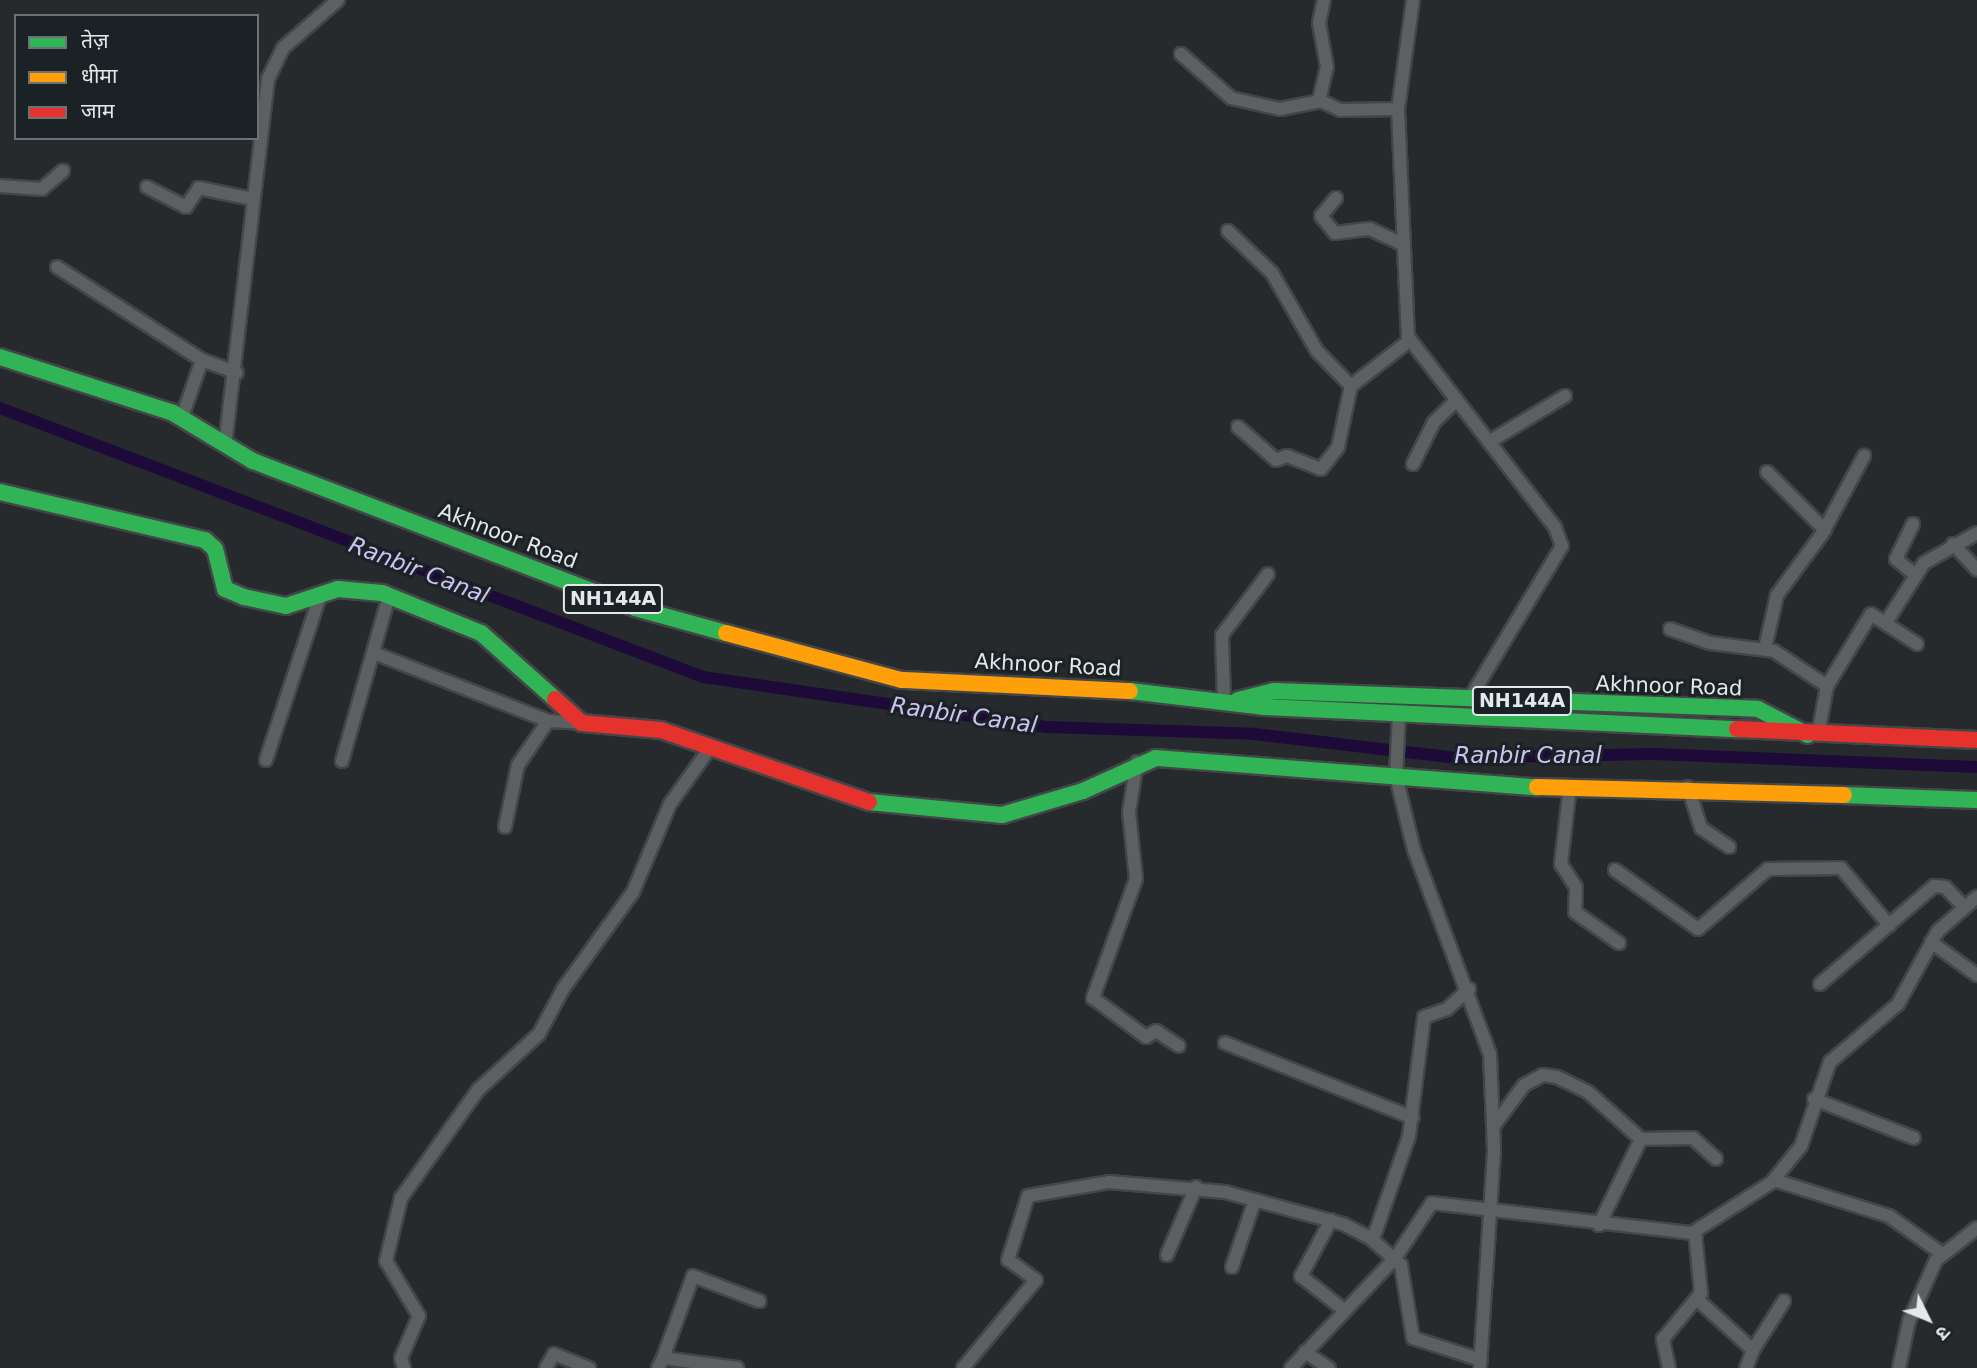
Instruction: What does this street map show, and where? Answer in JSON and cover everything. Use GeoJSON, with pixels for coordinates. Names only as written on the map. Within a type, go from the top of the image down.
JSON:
{"type":"FeatureCollection","features":[{"type":"Feature","properties":{"kind":"main road","name":"Akhnoor Road"},"geometry":{"type":"LineString","coordinates":[[0,357],[195,425],[225,445],[284,474],[687,623],[901,680],[1042,683],[1227,702],[1398,713],[1813,735],[1977,740]]}},
{"type":"Feature","properties":{"kind":"main road"},"geometry":{"type":"LineString","coordinates":[[0,492],[205,540],[215,549],[225,589],[244,597],[286,606],[338,589],[389,596],[481,633],[582,723],[661,730],[837,796],[1002,815],[1083,791],[1137,762],[1156,758],[1570,786],[1688,787],[1977,800]]}},
{"type":"Feature","properties":{"kind":"main road","name":"Akhnoor Road"},"geometry":{"type":"LineString","coordinates":[[1227,702],[1274,691],[1758,709],[1813,735]]}},
{"type":"Feature","properties":{"kind":"street"},"geometry":{"type":"LineString","coordinates":[[259,134],[272,69],[283,48],[338,0]]}},
{"type":"Feature","properties":{"kind":"street"},"geometry":{"type":"LineString","coordinates":[[1319,101],[1327,67],[1319,23],[1324,0]]}},
{"type":"Feature","properties":{"kind":"street"},"geometry":{"type":"LineString","coordinates":[[1413,0],[1398,109],[1402,244],[1409,340],[1555,527],[1562,547],[1470,698]]}},
{"type":"Feature","properties":{"kind":"street"},"geometry":{"type":"LineString","coordinates":[[1181,54],[1231,99],[1280,109],[1319,101],[1340,110],[1398,109]]}},
{"type":"Feature","properties":{"kind":"street"},"geometry":{"type":"LineString","coordinates":[[195,425],[219,366],[258,140]]}},
{"type":"Feature","properties":{"kind":"street"},"geometry":{"type":"LineString","coordinates":[[0,186],[42,189],[63,171]]}},
{"type":"Feature","properties":{"kind":"street"},"geometry":{"type":"LineString","coordinates":[[147,187],[186,207],[199,188],[246,198]]}},
{"type":"Feature","properties":{"kind":"street"},"geometry":{"type":"LineString","coordinates":[[1336,198],[1321,216],[1335,233],[1370,229],[1402,244]]}},
{"type":"Feature","properties":{"kind":"street"},"geometry":{"type":"LineString","coordinates":[[1228,231],[1272,273],[1317,351],[1351,387]]}},
{"type":"Feature","properties":{"kind":"street"},"geometry":{"type":"LineString","coordinates":[[57,267],[219,366]]}},
{"type":"Feature","properties":{"kind":"street"},"geometry":{"type":"LineString","coordinates":[[1238,427],[1276,460],[1287,456],[1321,469],[1338,447],[1351,387],[1409,340]]}},
{"type":"Feature","properties":{"kind":"street"},"geometry":{"type":"LineString","coordinates":[[219,366],[225,445]]}},
{"type":"Feature","properties":{"kind":"street"},"geometry":{"type":"LineString","coordinates":[[1489,442],[1565,396]]}},
{"type":"Feature","properties":{"kind":"street"},"geometry":{"type":"LineString","coordinates":[[1413,464],[1434,422],[1456,401]]}},
{"type":"Feature","properties":{"kind":"street"},"geometry":{"type":"LineString","coordinates":[[1765,648],[1777,595],[1825,530],[1864,456]]}},
{"type":"Feature","properties":{"kind":"street"},"geometry":{"type":"LineString","coordinates":[[1767,472],[1825,530]]}},
{"type":"Feature","properties":{"kind":"street"},"geometry":{"type":"LineString","coordinates":[[1913,524],[1896,559],[1916,576]]}},
{"type":"Feature","properties":{"kind":"street"},"geometry":{"type":"LineString","coordinates":[[1887,621],[1916,576],[1953,544],[1977,533]]}},
{"type":"Feature","properties":{"kind":"street"},"geometry":{"type":"LineString","coordinates":[[1953,544],[1977,570]]}},
{"type":"Feature","properties":{"kind":"street"},"geometry":{"type":"LineString","coordinates":[[1227,702],[1222,635],[1268,574]]}},
{"type":"Feature","properties":{"kind":"street"},"geometry":{"type":"LineString","coordinates":[[266,760],[320,596]]}},
{"type":"Feature","properties":{"kind":"street"},"geometry":{"type":"LineString","coordinates":[[342,761],[389,596]]}},
{"type":"Feature","properties":{"kind":"street"},"geometry":{"type":"LineString","coordinates":[[1813,735],[1826,686],[1863,621],[1874,612],[1917,644]]}},
{"type":"Feature","properties":{"kind":"street"},"geometry":{"type":"LineString","coordinates":[[1670,629],[1710,643],[1765,648],[1806,667],[1826,686]]}},
{"type":"Feature","properties":{"kind":"street"},"geometry":{"type":"LineString","coordinates":[[374,653],[548,721],[582,723]]}},
{"type":"Feature","properties":{"kind":"street"},"geometry":{"type":"LineString","coordinates":[[963,1368],[1035,1282],[1008,1260],[1030,1194],[1109,1182],[1196,1187],[1255,1199],[1331,1220],[1373,1239],[1395,1258],[1411,1336],[1480,1364],[1493,1127],[1490,1054],[1469,989],[1413,850],[1396,776],[1398,713]]}},
{"type":"Feature","properties":{"kind":"street"},"geometry":{"type":"LineString","coordinates":[[505,827],[518,765],[548,721]]}},
{"type":"Feature","properties":{"kind":"street"},"geometry":{"type":"LineString","coordinates":[[404,1368],[401,1358],[419,1316],[386,1261],[401,1198],[478,1090],[539,1034],[563,989],[633,892],[670,804],[710,748]]}},
{"type":"Feature","properties":{"kind":"street"},"geometry":{"type":"LineString","coordinates":[[1137,762],[1129,812],[1136,879],[1093,998],[1146,1037],[1156,1031],[1179,1046]]}},
{"type":"Feature","properties":{"kind":"street"},"geometry":{"type":"LineString","coordinates":[[1570,786],[1561,864],[1576,887],[1575,912],[1619,943]]}},
{"type":"Feature","properties":{"kind":"street"},"geometry":{"type":"LineString","coordinates":[[1688,787],[1701,828],[1729,847]]}},
{"type":"Feature","properties":{"kind":"street"},"geometry":{"type":"LineString","coordinates":[[1615,870],[1698,929],[1768,869],[1841,868],[1889,925]]}},
{"type":"Feature","properties":{"kind":"street"},"geometry":{"type":"LineString","coordinates":[[1819,984],[1938,885],[1964,907]]}},
{"type":"Feature","properties":{"kind":"street"},"geometry":{"type":"LineString","coordinates":[[1291,1368],[1395,1258],[1432,1203],[1599,1225],[1695,1232],[1774,1181],[1801,1146],[1814,1099],[1830,1062],[1905,995],[1931,942],[1977,897]]}},
{"type":"Feature","properties":{"kind":"street"},"geometry":{"type":"LineString","coordinates":[[1931,942],[1977,975]]}},
{"type":"Feature","properties":{"kind":"street"},"geometry":{"type":"LineString","coordinates":[[1373,1239],[1413,1118],[1424,1017],[1447,1009],[1469,989]]}},
{"type":"Feature","properties":{"kind":"street"},"geometry":{"type":"LineString","coordinates":[[1225,1043],[1413,1118]]}},
{"type":"Feature","properties":{"kind":"street"},"geometry":{"type":"LineString","coordinates":[[1493,1127],[1524,1085],[1543,1075],[1588,1093],[1641,1139],[1693,1138],[1717,1159]]}},
{"type":"Feature","properties":{"kind":"street"},"geometry":{"type":"LineString","coordinates":[[1814,1099],[1914,1138]]}},
{"type":"Feature","properties":{"kind":"street"},"geometry":{"type":"LineString","coordinates":[[1599,1225],[1641,1139]]}},
{"type":"Feature","properties":{"kind":"street"},"geometry":{"type":"LineString","coordinates":[[1774,1181],[1889,1216],[1941,1253]]}},
{"type":"Feature","properties":{"kind":"street"},"geometry":{"type":"LineString","coordinates":[[1167,1255],[1196,1187]]}},
{"type":"Feature","properties":{"kind":"street"},"geometry":{"type":"LineString","coordinates":[[1232,1267],[1255,1199]]}},
{"type":"Feature","properties":{"kind":"street"},"geometry":{"type":"LineString","coordinates":[[1331,1220],[1301,1276],[1344,1310]]}},
{"type":"Feature","properties":{"kind":"street"},"geometry":{"type":"LineString","coordinates":[[1899,1368],[1909,1321],[1941,1253],[1977,1228]]}},
{"type":"Feature","properties":{"kind":"street"},"geometry":{"type":"LineString","coordinates":[[1695,1232],[1699,1301],[1753,1350]]}},
{"type":"Feature","properties":{"kind":"street"},"geometry":{"type":"LineString","coordinates":[[737,1368],[660,1363],[693,1276],[759,1301]]}},
{"type":"Feature","properties":{"kind":"street"},"geometry":{"type":"LineString","coordinates":[[1669,1368],[1663,1339],[1699,1301]]}},
{"type":"Feature","properties":{"kind":"street"},"geometry":{"type":"LineString","coordinates":[[1746,1368],[1753,1350],[1784,1301]]}},
{"type":"Feature","properties":{"kind":"street"},"geometry":{"type":"LineString","coordinates":[[1305,1352],[1329,1368]]}},
{"type":"Feature","properties":{"kind":"street"},"geometry":{"type":"LineString","coordinates":[[546,1368],[554,1354],[589,1368]]}},
{"type":"Feature","properties":{"kind":"waterway","name":"Ranbir Canal"},"geometry":{"type":"LineString","coordinates":[[0,408],[703,677],[1047,727],[1254,734],[1458,758],[1654,754],[1977,767]]}},
{"type":"Feature","properties":{"kind":"traffic: fast"},"geometry":{"type":"LineString","coordinates":[[0,357],[173,413],[253,461],[635,608],[726,633]]}},
{"type":"Feature","properties":{"kind":"traffic: fast"},"geometry":{"type":"LineString","coordinates":[[0,492],[205,540],[215,549],[225,589],[244,597],[286,606],[338,589],[382,593],[481,633],[555,699]]}},
{"type":"Feature","properties":{"kind":"traffic: fast"},"geometry":{"type":"LineString","coordinates":[[1130,691],[1265,707],[1737,729]]}},
{"type":"Feature","properties":{"kind":"traffic: fast"},"geometry":{"type":"LineString","coordinates":[[1238,700],[1274,691],[1758,709],[1808,735]]}},
{"type":"Feature","properties":{"kind":"traffic: fast"},"geometry":{"type":"LineString","coordinates":[[869,802],[1002,815],[1083,791],[1156,758],[1537,787]]}},
{"type":"Feature","properties":{"kind":"traffic: fast"},"geometry":{"type":"LineString","coordinates":[[1844,795],[1977,800]]}},
{"type":"Feature","properties":{"kind":"traffic: slow"},"geometry":{"type":"LineString","coordinates":[[726,633],[902,680],[1130,691]]}},
{"type":"Feature","properties":{"kind":"traffic: slow"},"geometry":{"type":"LineString","coordinates":[[1537,787],[1844,795]]}},
{"type":"Feature","properties":{"kind":"traffic: jam"},"geometry":{"type":"LineString","coordinates":[[555,699],[582,723],[661,730],[869,802]]}},
{"type":"Feature","properties":{"kind":"traffic: jam"},"geometry":{"type":"LineString","coordinates":[[1737,729],[1977,740]]}}]}
